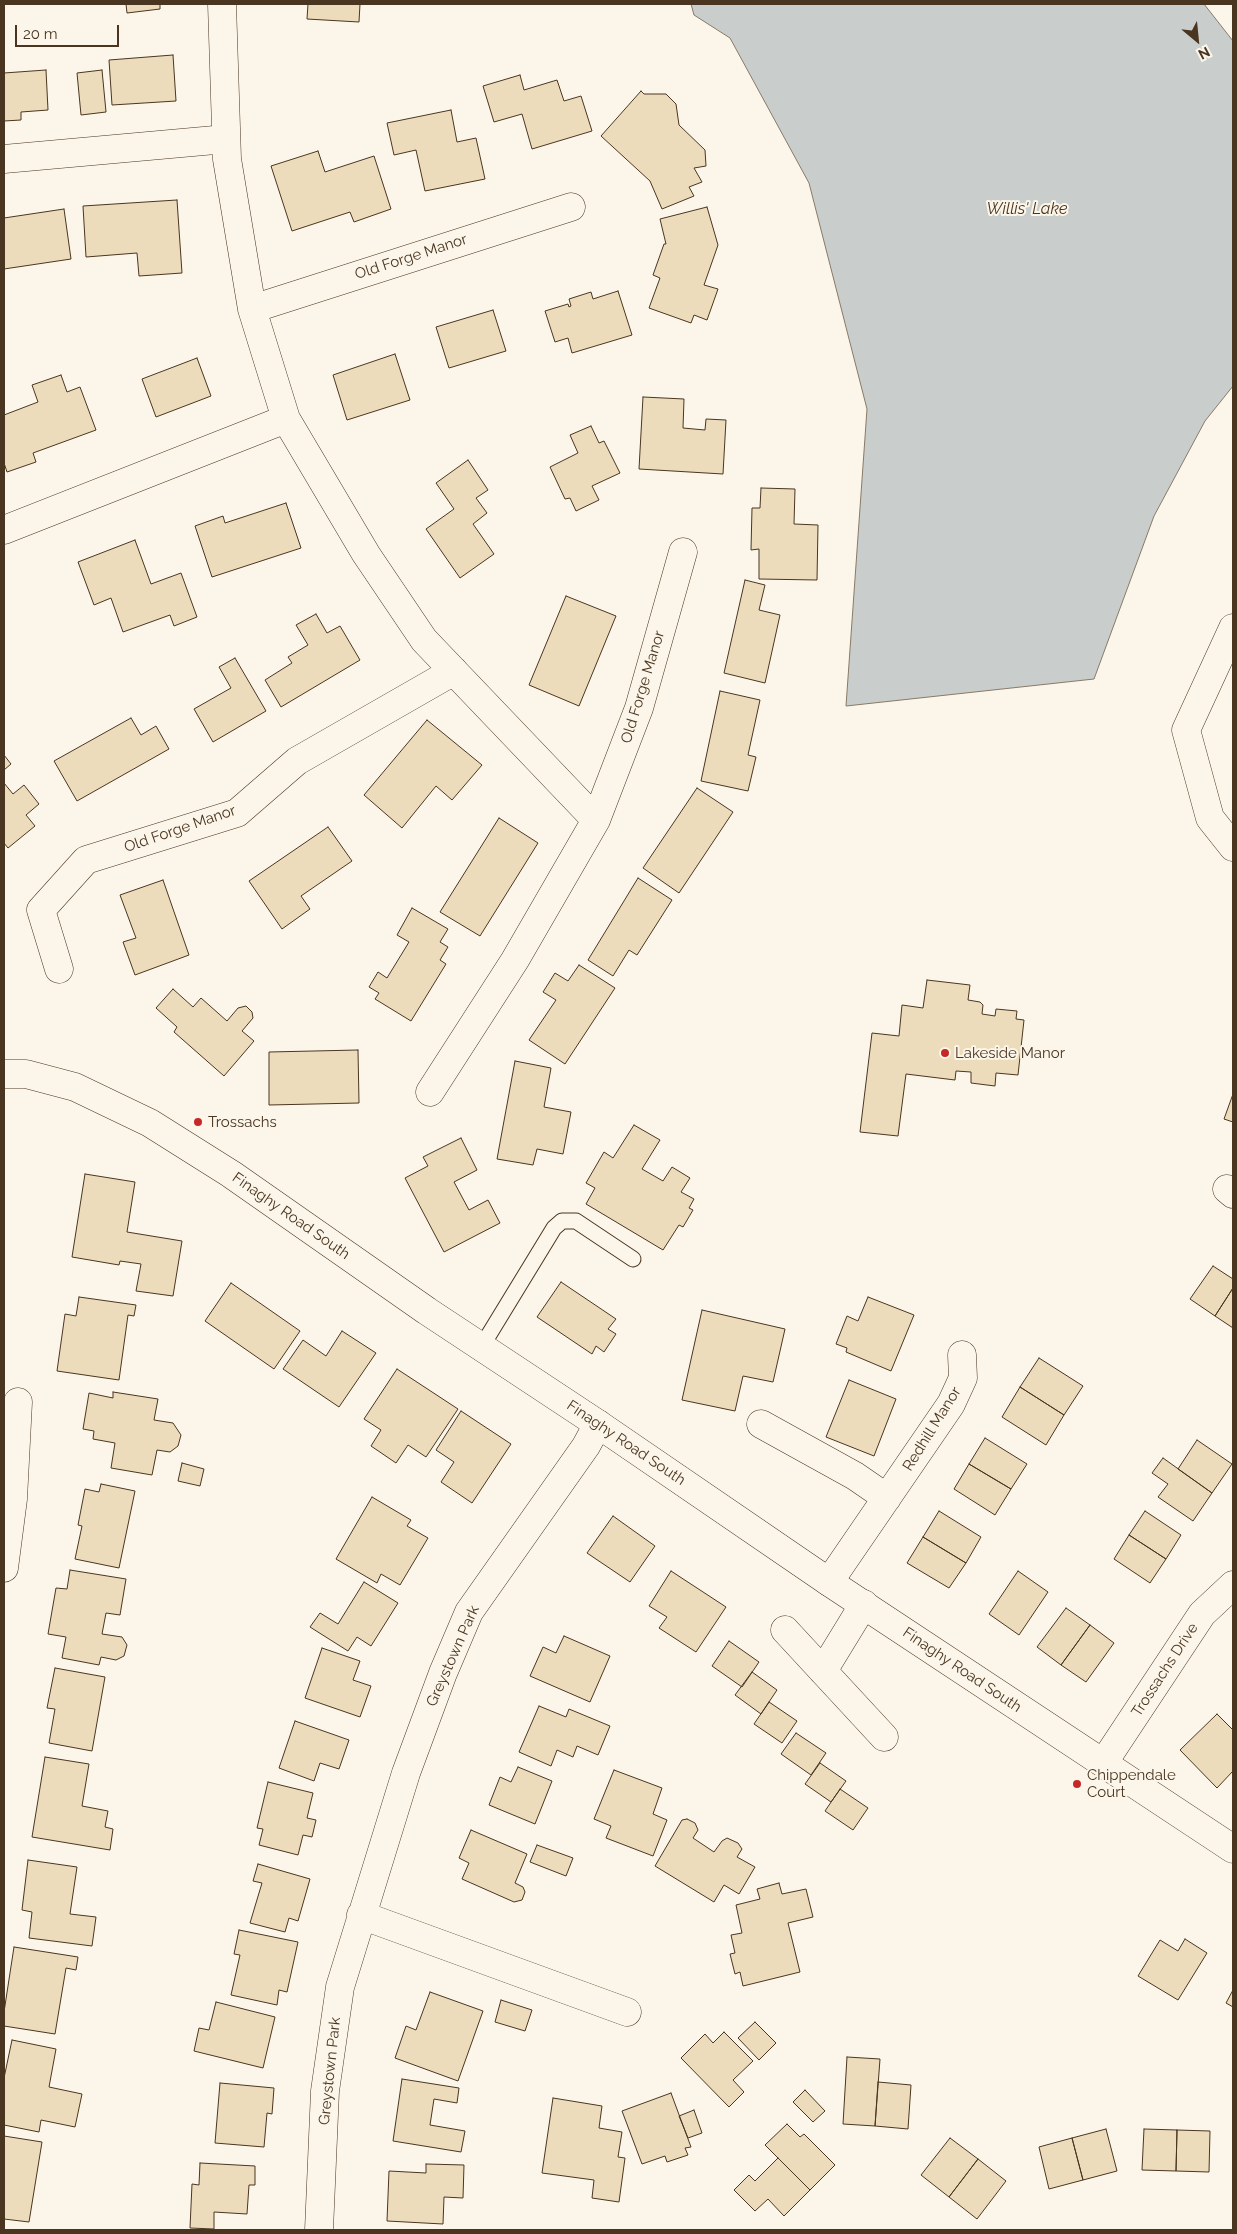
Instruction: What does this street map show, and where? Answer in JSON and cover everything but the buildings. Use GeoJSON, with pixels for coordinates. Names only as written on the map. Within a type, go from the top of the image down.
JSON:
{"type":"FeatureCollection","features":[{"type":"Feature","properties":{"kind":"street"},"geometry":{"type":"LineString","coordinates":[[222,4],[227,159],[252,309],[286,419],[366,554],[424,640],[596,820]]}},
{"type":"Feature","properties":{"kind":"street"},"geometry":{"type":"LineString","coordinates":[[4,159],[226,139]]}},
{"type":"Feature","properties":{"kind":"street","name":"Old Forge Manor"},"geometry":{"type":"LineString","coordinates":[[252,309],[571,207]]}},
{"type":"Feature","properties":{"kind":"street"},"geometry":{"type":"LineString","coordinates":[[4,530],[286,419]]}},
{"type":"Feature","properties":{"kind":"street","name":"Old Forge Manor"},"geometry":{"type":"LineString","coordinates":[[430,1092],[515,960],[596,820],[639,708],[683,552]]}},
{"type":"Feature","properties":{"kind":"street"},"geometry":{"type":"LineString","coordinates":[[1233,628],[1186,730],[1210,818],[1233,847]]}},
{"type":"Feature","properties":{"kind":"street","name":"Old Forge Manor"},"geometry":{"type":"LineString","coordinates":[[59,969],[40,910],[86,860],[237,813],[297,761],[454,671]]}},
{"type":"Feature","properties":{"kind":"street","name":"Finaghy Road South"},"geometry":{"type":"LineString","coordinates":[[4,1074],[26,1074],[75,1088],[150,1123],[231,1174],[427,1311],[598,1424],[829,1582],[1035,1720],[1104,1762],[1233,1849]]}},
{"type":"Feature","properties":{"kind":"street","name":"Redhill Manor"},"geometry":{"type":"LineString","coordinates":[[829,1582],[951,1404],[963,1378],[962,1355]]}},
{"type":"Feature","properties":{"kind":"street"},"geometry":{"type":"LineString","coordinates":[[4,1568],[13,1499],[18,1402]]}},
{"type":"Feature","properties":{"kind":"street","name":"Greystown Park"},"geometry":{"type":"LineString","coordinates":[[318,2230],[325,2092],[340,1987],[406,1773],[443,1673],[470,1612],[586,1446],[598,1424]]}},
{"type":"Feature","properties":{"kind":"street"},"geometry":{"type":"LineString","coordinates":[[761,1424],[855,1476],[887,1498]]}},
{"type":"Feature","properties":{"kind":"street","name":"Trossachs Drive"},"geometry":{"type":"LineString","coordinates":[[1104,1762],[1202,1614],[1233,1585]]}},
{"type":"Feature","properties":{"kind":"street"},"geometry":{"type":"LineString","coordinates":[[823,1671],[864,1604]]}},
{"type":"Feature","properties":{"kind":"street"},"geometry":{"type":"LineString","coordinates":[[785,1630],[884,1738]]}},
{"type":"Feature","properties":{"kind":"street"},"geometry":{"type":"LineString","coordinates":[[361,1915],[627,2012]]}},
{"type":"Feature","properties":{"kind":"lane"},"geometry":{"type":"LineString","coordinates":[[482,1346],[554,1228],[562,1221],[576,1221],[633,1260]]}},
{"type":"Feature","properties":{"kind":"water","name":"Willis' Lake"},"geometry":{"type":"Polygon","coordinates":[[[691,4],[1204,4],[1233,41],[1233,386],[1205,421],[1154,516],[1094,679],[846,706],[867,409],[809,183],[730,38],[694,15],[691,4]]]}},
{"type":"Feature","properties":{"kind":"place","name":"Lakeside Manor"},"geometry":{"type":"Point","coordinates":[945,1053]}},
{"type":"Feature","properties":{"kind":"place","name":"Trossachs"},"geometry":{"type":"Point","coordinates":[198,1122]}},
{"type":"Feature","properties":{"kind":"place","name":"Chippendale Court"},"geometry":{"type":"Point","coordinates":[1077,1784]}}]}
